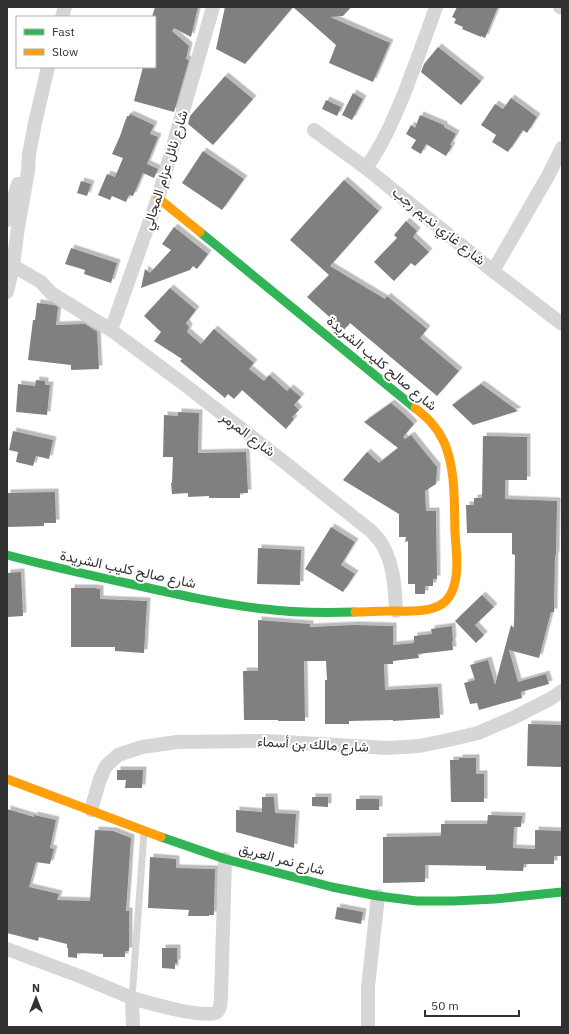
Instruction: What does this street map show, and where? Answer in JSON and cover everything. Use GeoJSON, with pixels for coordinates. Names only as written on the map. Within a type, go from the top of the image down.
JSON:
{"type":"FeatureCollection","features":[{"type":"Feature","properties":{"kind":"street","name":"شارع نائل عزام المجالي"},"geometry":{"type":"LineString","coordinates":[[111,330],[158,198],[213,7]]}},
{"type":"Feature","properties":{"kind":"street"},"geometry":{"type":"LineString","coordinates":[[366,168],[377,152],[393,119],[436,7]]}},
{"type":"Feature","properties":{"kind":"street"},"geometry":{"type":"LineString","coordinates":[[7,292],[10,271],[11,230],[28,171],[29,154],[48,68]]}},
{"type":"Feature","properties":{"kind":"street","name":"شارع غازي نديم رجب"},"geometry":{"type":"LineString","coordinates":[[314,130],[366,168],[493,271],[562,324]]}},
{"type":"Feature","properties":{"kind":"street"},"geometry":{"type":"LineString","coordinates":[[493,271],[548,176],[562,148]]}},
{"type":"Feature","properties":{"kind":"street","name":"شارع صالح كليب الشريدة"},"geometry":{"type":"LineString","coordinates":[[7,555],[34,563],[180,595],[249,607],[313,612],[396,611],[440,606],[450,597],[455,584],[456,563],[451,472],[444,441],[429,419],[158,198]]}},
{"type":"Feature","properties":{"kind":"street","name":"شارع المرمر"},"geometry":{"type":"LineString","coordinates":[[10,271],[38,289],[51,293],[111,330],[185,385],[371,531],[382,544],[389,558],[395,587],[396,611]]}},
{"type":"Feature","properties":{"kind":"street","name":"شارع مالك بن أسماء"},"geometry":{"type":"LineString","coordinates":[[91,810],[100,779],[106,766],[118,755],[142,747],[177,742],[266,741],[388,748],[419,746],[478,733],[515,717],[562,691]]}},
{"type":"Feature","properties":{"kind":"street","name":"شارع نمر العريق"},"geometry":{"type":"LineString","coordinates":[[7,779],[144,831],[225,858],[332,887],[378,896],[417,901],[495,899],[562,892]]}},
{"type":"Feature","properties":{"kind":"street"},"geometry":{"type":"LineString","coordinates":[[7,949],[132,998],[165,1008],[214,1014],[218,1012],[220,1008],[221,998],[225,858]]}},
{"type":"Feature","properties":{"kind":"street"},"geometry":{"type":"LineString","coordinates":[[368,1027],[369,974],[378,896]]}},
{"type":"Feature","properties":{"kind":"street"},"geometry":{"type":"LineString","coordinates":[[132,998],[133,1027]]}},
{"type":"Feature","properties":{"kind":"lane"},"geometry":{"type":"LineString","coordinates":[[132,998],[144,831]]}},
{"type":"Feature","properties":{"kind":"building"},"geometry":{"type":"Polygon","coordinates":[[[155,7],[198,7],[191,37],[174,28],[172,31],[189,46],[186,59],[189,60],[174,112],[134,101],[143,68],[156,68],[156,16],[152,16],[155,7]]]}},
{"type":"Feature","properties":{"kind":"building"},"geometry":{"type":"Polygon","coordinates":[[[225,7],[293,7],[245,64],[216,49],[225,7]]]}},
{"type":"Feature","properties":{"kind":"building"},"geometry":{"type":"Polygon","coordinates":[[[293,7],[351,7],[343,16],[330,17],[390,43],[373,82],[329,63],[336,45],[293,7]]]}},
{"type":"Feature","properties":{"kind":"building"},"geometry":{"type":"Polygon","coordinates":[[[457,7],[498,7],[485,38],[462,29],[463,27],[454,23],[456,19],[452,17],[457,7]]]}},
{"type":"Feature","properties":{"kind":"building"},"geometry":{"type":"Polygon","coordinates":[[[438,47],[481,81],[461,105],[421,72],[424,64],[438,47]]]}},
{"type":"Feature","properties":{"kind":"building"},"geometry":{"type":"Polygon","coordinates":[[[225,76],[253,99],[213,145],[188,124],[190,116],[225,76]]]}},
{"type":"Feature","properties":{"kind":"building"},"geometry":{"type":"Polygon","coordinates":[[[353,93],[363,99],[352,120],[342,115],[353,93]]]}},
{"type":"Feature","properties":{"kind":"building"},"geometry":{"type":"Polygon","coordinates":[[[511,98],[537,117],[527,133],[523,130],[508,152],[492,142],[496,135],[481,125],[495,104],[503,109],[511,98]]]}},
{"type":"Feature","properties":{"kind":"building"},"geometry":{"type":"Polygon","coordinates":[[[326,100],[341,107],[337,116],[322,109],[326,100]]]}},
{"type":"Feature","properties":{"kind":"building"},"geometry":{"type":"Polygon","coordinates":[[[130,114],[154,125],[150,134],[158,137],[147,164],[158,169],[154,178],[143,173],[133,196],[129,195],[126,202],[112,196],[110,200],[98,195],[107,174],[115,177],[123,158],[112,154],[127,116],[130,114]]]}},
{"type":"Feature","properties":{"kind":"building"},"geometry":{"type":"Polygon","coordinates":[[[420,115],[444,125],[444,127],[456,134],[450,145],[452,146],[446,156],[426,144],[421,154],[411,148],[416,140],[406,134],[411,125],[415,128],[420,115]]]}},
{"type":"Feature","properties":{"kind":"building"},"geometry":{"type":"Polygon","coordinates":[[[203,151],[244,179],[222,210],[182,183],[203,151]]]}},
{"type":"Feature","properties":{"kind":"building"},"geometry":{"type":"Polygon","coordinates":[[[344,180],[379,211],[330,266],[385,299],[387,296],[427,329],[420,338],[459,371],[437,396],[350,323],[344,330],[307,297],[329,275],[290,240],[344,180]]]}},
{"type":"Feature","properties":{"kind":"building"},"geometry":{"type":"Polygon","coordinates":[[[81,181],[91,184],[87,196],[77,193],[81,181]]]}},
{"type":"Feature","properties":{"kind":"building"},"geometry":{"type":"Polygon","coordinates":[[[406,221],[417,231],[413,237],[429,252],[415,266],[411,263],[394,281],[374,262],[397,238],[394,235],[406,221]]]}},
{"type":"Feature","properties":{"kind":"building"},"geometry":{"type":"Polygon","coordinates":[[[174,227],[208,254],[197,269],[193,266],[190,270],[141,288],[145,269],[150,273],[171,250],[162,244],[174,227]]]}},
{"type":"Feature","properties":{"kind":"building"},"geometry":{"type":"Polygon","coordinates":[[[71,248],[117,263],[111,283],[84,274],[85,270],[65,264],[71,248]]]}},
{"type":"Feature","properties":{"kind":"building"},"geometry":{"type":"Polygon","coordinates":[[[170,288],[196,310],[186,323],[189,327],[187,332],[201,344],[214,329],[254,363],[249,369],[264,381],[269,375],[287,391],[290,388],[301,397],[294,405],[299,410],[292,417],[294,419],[286,429],[242,390],[234,399],[228,394],[225,398],[180,361],[182,359],[154,341],[161,332],[144,316],[170,288]]]}},
{"type":"Feature","properties":{"kind":"building"},"geometry":{"type":"Polygon","coordinates":[[[37,303],[54,305],[58,307],[56,325],[85,324],[97,332],[99,369],[71,370],[71,365],[28,360],[33,320],[35,320],[37,303]]]}},
{"type":"Feature","properties":{"kind":"building"},"geometry":{"type":"Polygon","coordinates":[[[36,380],[45,381],[45,385],[50,385],[47,415],[16,412],[18,384],[35,386],[36,380]]]}},
{"type":"Feature","properties":{"kind":"building"},"geometry":{"type":"Polygon","coordinates":[[[481,384],[518,411],[473,425],[452,405],[481,384]]]}},
{"type":"Feature","properties":{"kind":"building"},"geometry":{"type":"Polygon","coordinates":[[[391,403],[414,424],[403,437],[405,439],[411,435],[437,467],[436,484],[425,491],[426,511],[436,511],[437,579],[433,579],[433,586],[425,586],[425,594],[415,594],[415,584],[408,584],[408,541],[405,542],[406,537],[399,537],[399,514],[343,480],[367,452],[379,463],[398,448],[364,422],[391,403]]]}},
{"type":"Feature","properties":{"kind":"building"},"geometry":{"type":"Polygon","coordinates":[[[178,412],[199,413],[198,453],[246,452],[248,493],[240,493],[240,498],[209,498],[209,496],[188,497],[188,493],[172,494],[171,483],[173,457],[163,457],[164,415],[178,416],[178,412]]]}},
{"type":"Feature","properties":{"kind":"building"},"geometry":{"type":"Polygon","coordinates":[[[13,431],[53,440],[49,459],[36,456],[33,466],[16,462],[18,452],[9,450],[13,431]]]}},
{"type":"Feature","properties":{"kind":"building"},"geometry":{"type":"Polygon","coordinates":[[[483,436],[527,437],[527,480],[505,480],[505,499],[557,501],[554,612],[551,612],[539,658],[509,650],[518,682],[546,674],[549,684],[521,692],[522,698],[479,710],[477,703],[470,704],[464,683],[475,680],[470,665],[488,660],[495,685],[511,625],[514,628],[515,555],[512,554],[512,533],[467,533],[466,505],[474,505],[474,498],[482,498],[483,436]]]}},
{"type":"Feature","properties":{"kind":"building"},"geometry":{"type":"Polygon","coordinates":[[[55,492],[56,523],[44,523],[44,526],[7,527],[7,493],[55,492]]]}},
{"type":"Feature","properties":{"kind":"building"},"geometry":{"type":"Polygon","coordinates":[[[331,527],[355,542],[341,565],[355,574],[343,592],[305,569],[331,527]]]}},
{"type":"Feature","properties":{"kind":"building"},"geometry":{"type":"Polygon","coordinates":[[[258,548],[301,550],[300,585],[257,584],[258,548]]]}},
{"type":"Feature","properties":{"kind":"building"},"geometry":{"type":"Polygon","coordinates":[[[21,572],[23,616],[7,617],[7,573],[21,572]]]}},
{"type":"Feature","properties":{"kind":"building"},"geometry":{"type":"Polygon","coordinates":[[[71,588],[100,589],[100,599],[147,601],[144,653],[115,651],[115,647],[71,647],[71,588]]]}},
{"type":"Feature","properties":{"kind":"building"},"geometry":{"type":"Polygon","coordinates":[[[482,595],[494,607],[475,625],[484,635],[476,643],[455,621],[482,595]]]}},
{"type":"Feature","properties":{"kind":"building"},"geometry":{"type":"Polygon","coordinates":[[[258,620],[310,624],[310,627],[354,625],[393,626],[393,645],[414,643],[414,636],[432,634],[431,629],[452,626],[453,650],[418,654],[419,658],[393,661],[393,664],[384,664],[385,690],[438,687],[440,718],[393,721],[349,721],[349,724],[325,724],[325,680],[327,680],[326,661],[304,661],[305,721],[244,720],[243,671],[258,671],[258,620]]]}},
{"type":"Feature","properties":{"kind":"building"},"geometry":{"type":"Polygon","coordinates":[[[528,724],[562,725],[562,767],[527,766],[528,724]]]}},
{"type":"Feature","properties":{"kind":"building"},"geometry":{"type":"Polygon","coordinates":[[[459,758],[476,758],[476,774],[484,774],[484,802],[451,802],[450,760],[459,760],[459,758]]]}},
{"type":"Feature","properties":{"kind":"building"},"geometry":{"type":"Polygon","coordinates":[[[117,770],[143,770],[142,788],[125,788],[126,780],[117,780],[117,770]]]}},
{"type":"Feature","properties":{"kind":"building"},"geometry":{"type":"Polygon","coordinates":[[[262,797],[274,797],[275,813],[296,814],[294,848],[236,832],[236,810],[262,812],[262,797]]]}},
{"type":"Feature","properties":{"kind":"building"},"geometry":{"type":"Polygon","coordinates":[[[312,797],[328,797],[328,807],[312,806],[312,797]]]}},
{"type":"Feature","properties":{"kind":"building"},"geometry":{"type":"Polygon","coordinates":[[[356,799],[379,799],[379,810],[356,810],[356,799]]]}},
{"type":"Feature","properties":{"kind":"building"},"geometry":{"type":"Polygon","coordinates":[[[7,809],[34,817],[34,815],[56,820],[50,848],[54,849],[50,864],[36,862],[29,887],[59,894],[57,900],[90,901],[95,830],[113,831],[131,838],[126,911],[129,911],[129,951],[125,951],[125,957],[103,957],[103,954],[77,953],[77,958],[68,957],[67,944],[39,937],[38,941],[7,933],[7,809]]]}},
{"type":"Feature","properties":{"kind":"building"},"geometry":{"type":"Polygon","coordinates":[[[488,815],[522,816],[521,827],[514,827],[513,848],[535,849],[535,830],[562,831],[562,856],[554,856],[554,864],[524,864],[523,871],[486,870],[486,866],[425,865],[425,882],[383,883],[383,837],[441,836],[441,824],[487,824],[488,815]]]}},
{"type":"Feature","properties":{"kind":"building"},"geometry":{"type":"Polygon","coordinates":[[[150,857],[176,859],[176,868],[215,869],[214,915],[188,916],[189,910],[148,908],[150,857]]]}},
{"type":"Feature","properties":{"kind":"building"},"geometry":{"type":"Polygon","coordinates":[[[337,907],[363,912],[361,924],[335,919],[337,907]]]}},
{"type":"Feature","properties":{"kind":"building"},"geometry":{"type":"Polygon","coordinates":[[[162,948],[177,948],[177,963],[175,963],[175,969],[162,968],[162,948]]]}},
{"type":"Feature","properties":{"kind":"traffic: fast"},"geometry":{"type":"LineString","coordinates":[[200,232],[415,408]]}},
{"type":"Feature","properties":{"kind":"traffic: fast"},"geometry":{"type":"LineString","coordinates":[[7,555],[164,591],[231,604],[288,611],[321,613],[355,612]]}},
{"type":"Feature","properties":{"kind":"traffic: fast"},"geometry":{"type":"LineString","coordinates":[[161,837],[225,859],[332,887],[378,896],[417,901],[454,901],[495,899],[562,892]]}},
{"type":"Feature","properties":{"kind":"traffic: slow"},"geometry":{"type":"LineString","coordinates":[[158,198],[200,232]]}},
{"type":"Feature","properties":{"kind":"traffic: slow"},"geometry":{"type":"LineString","coordinates":[[355,612],[416,611],[437,607],[442,604],[451,594],[456,580],[457,559],[454,486],[451,464],[444,442],[435,427],[415,408]]}},
{"type":"Feature","properties":{"kind":"traffic: slow"},"geometry":{"type":"LineString","coordinates":[[7,779],[161,837]]}}]}
